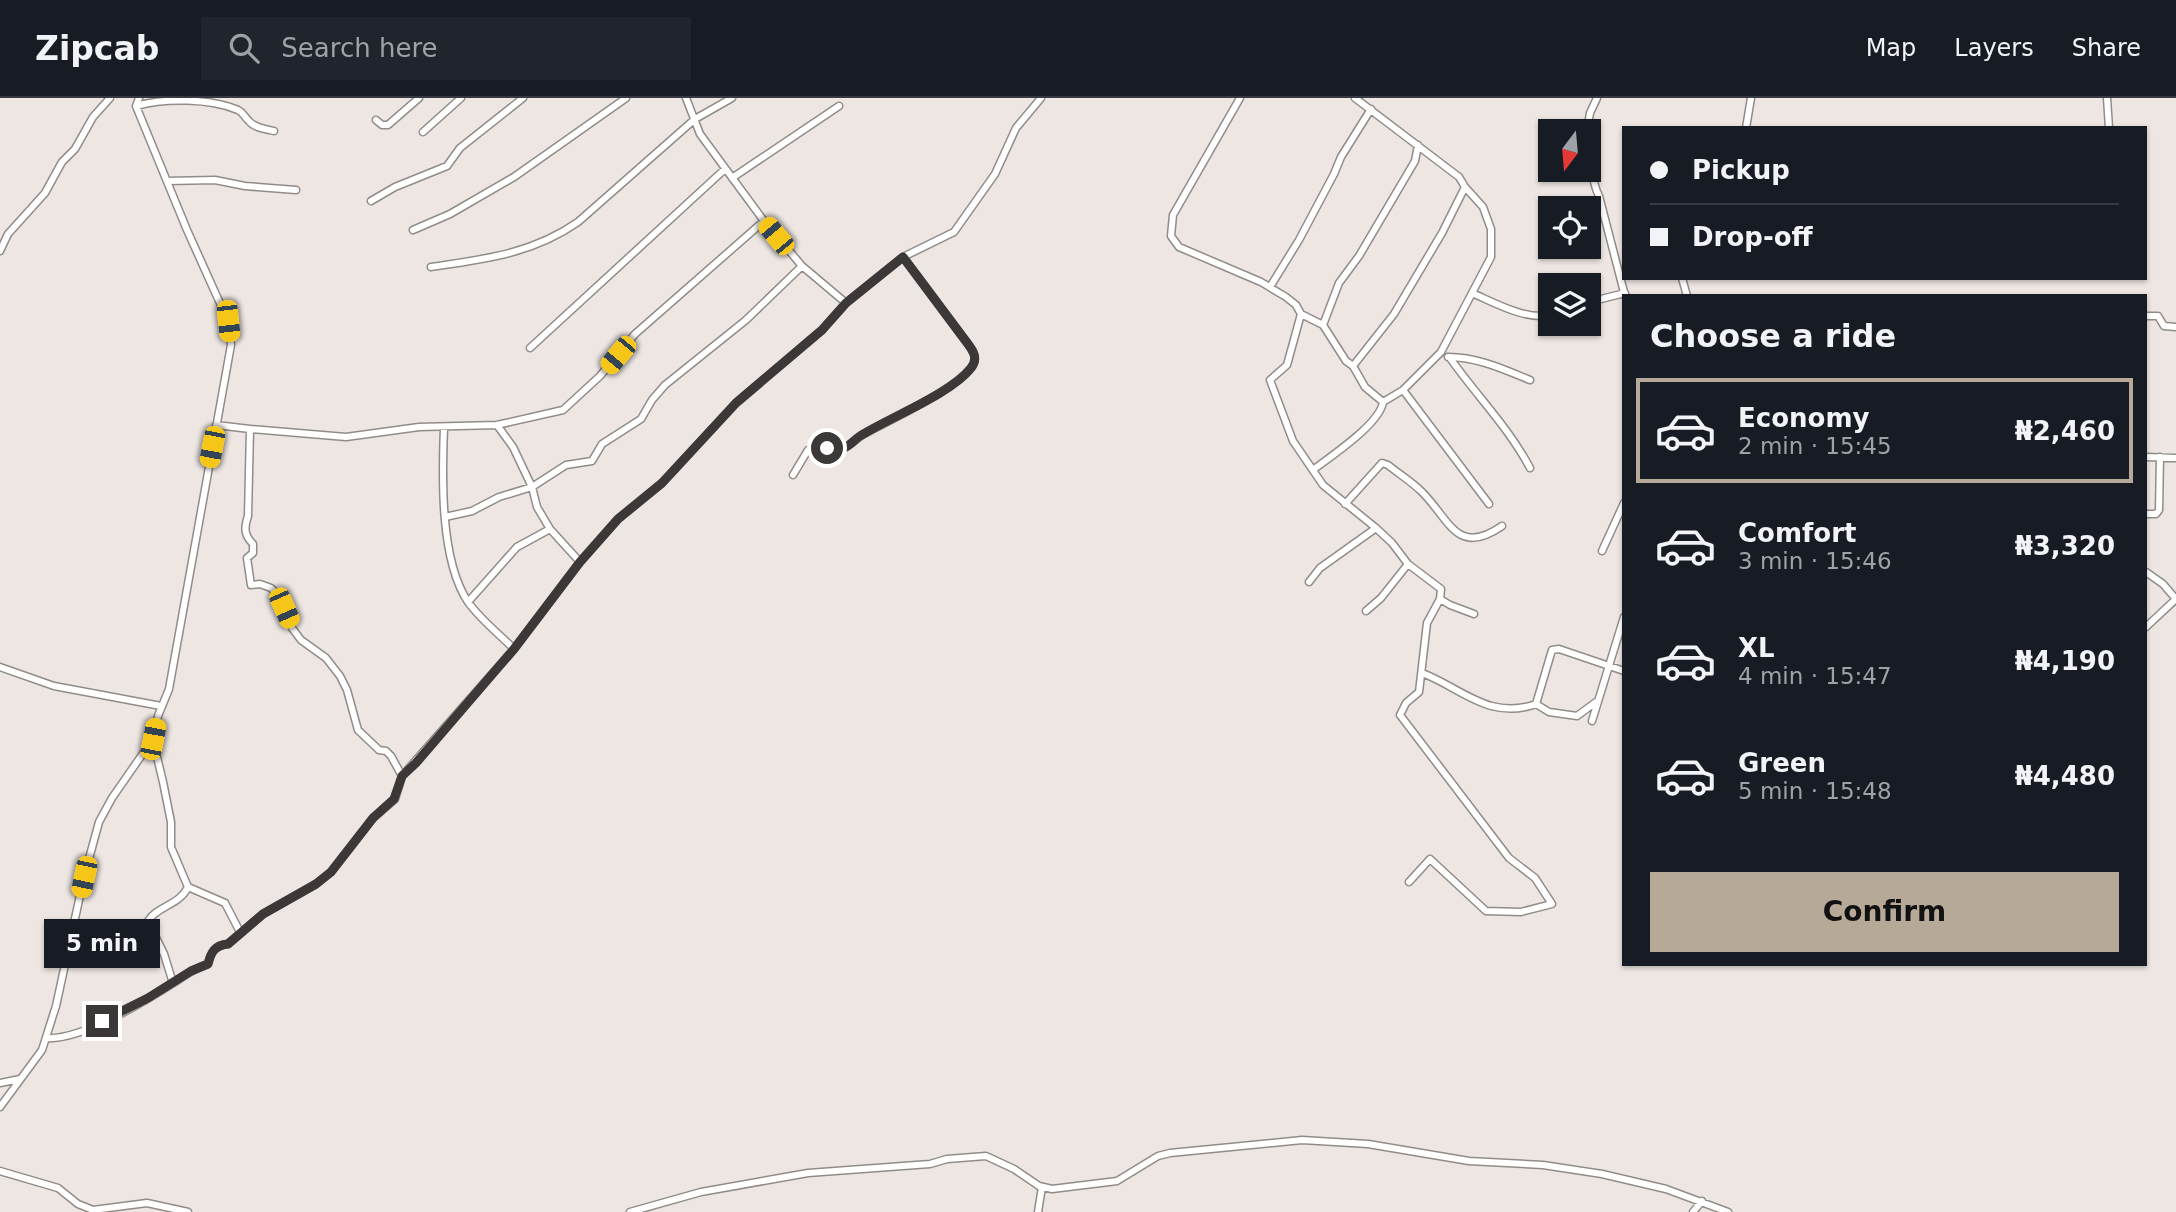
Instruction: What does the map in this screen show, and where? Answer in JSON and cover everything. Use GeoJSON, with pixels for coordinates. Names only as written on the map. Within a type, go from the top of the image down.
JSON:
{"type":"FeatureCollection","features":[{"type":"Feature","properties":{"kind":"street"},"geometry":{"type":"LineString","coordinates":[[0,251],[8,234],[45,194],[62,162],[75,149],[93,117],[110,98]]}},
{"type":"Feature","properties":{"kind":"street"},"geometry":{"type":"LineString","coordinates":[[0,1107],[42,1050],[99,822],[111,798],[150,744],[175,660],[231,345],[228,321],[136,106],[139,98]]}},
{"type":"Feature","properties":{"kind":"street"},"geometry":{"type":"LineString","coordinates":[[136,106],[155,100],[179,98],[226,106],[240,111],[250,123],[274,131]]}},
{"type":"Feature","properties":{"kind":"street"},"geometry":{"type":"LineString","coordinates":[[376,120],[388,125],[419,98]]}},
{"type":"Feature","properties":{"kind":"street"},"geometry":{"type":"LineString","coordinates":[[423,132],[461,98]]}},
{"type":"Feature","properties":{"kind":"street"},"geometry":{"type":"LineString","coordinates":[[371,201],[395,187],[447,166],[460,148],[523,98]]}},
{"type":"Feature","properties":{"kind":"street"},"geometry":{"type":"LineString","coordinates":[[413,230],[450,214],[514,177],[625,98]]}},
{"type":"Feature","properties":{"kind":"street"},"geometry":{"type":"LineString","coordinates":[[686,98],[700,134],[764,221],[802,266],[846,303]]}},
{"type":"Feature","properties":{"kind":"street"},"geometry":{"type":"LineString","coordinates":[[431,267],[531,248],[558,236],[578,222],[695,119],[732,98]]}},
{"type":"Feature","properties":{"kind":"street"},"geometry":{"type":"LineString","coordinates":[[46,1038],[58,1039],[78,1033],[208,964],[211,951],[220,945],[228,944],[274,907],[316,884],[331,872],[373,818],[394,799],[402,776],[514,649],[580,562],[618,519],[662,483],[736,403],[822,330],[846,303],[903,257],[948,237],[961,224],[995,174],[1016,128],[1041,98]]}},
{"type":"Feature","properties":{"kind":"street"},"geometry":{"type":"LineString","coordinates":[[1240,98],[1173,215],[1171,236],[1179,247],[1270,288],[1296,305],[1301,314],[1323,325],[1365,387],[1383,402]]}},
{"type":"Feature","properties":{"kind":"street"},"geometry":{"type":"LineString","coordinates":[[1355,98],[1459,177],[1483,207],[1491,229],[1491,257],[1441,352],[1403,390],[1383,402]]}},
{"type":"Feature","properties":{"kind":"street"},"geometry":{"type":"LineString","coordinates":[[1589,119],[1597,98]]}},
{"type":"Feature","properties":{"kind":"street"},"geometry":{"type":"LineString","coordinates":[[1746,126],[1751,98]]}},
{"type":"Feature","properties":{"kind":"street"},"geometry":{"type":"LineString","coordinates":[[2107,98],[2109,126]]}},
{"type":"Feature","properties":{"kind":"street"},"geometry":{"type":"LineString","coordinates":[[732,178],[839,106]]}},
{"type":"Feature","properties":{"kind":"street"},"geometry":{"type":"LineString","coordinates":[[1270,288],[1299,240],[1341,157],[1371,109]]}},
{"type":"Feature","properties":{"kind":"street"},"geometry":{"type":"LineString","coordinates":[[1323,325],[1339,283],[1359,256],[1415,161],[1418,145]]}},
{"type":"Feature","properties":{"kind":"street"},"geometry":{"type":"LineString","coordinates":[[530,348],[725,169]]}},
{"type":"Feature","properties":{"kind":"street"},"geometry":{"type":"LineString","coordinates":[[167,181],[215,180],[245,186],[296,190]]}},
{"type":"Feature","properties":{"kind":"street"},"geometry":{"type":"LineString","coordinates":[[1593,182],[1600,196],[1625,294]]}},
{"type":"Feature","properties":{"kind":"street"},"geometry":{"type":"LineString","coordinates":[[1353,366],[1394,314],[1442,233],[1465,187]]}},
{"type":"Feature","properties":{"kind":"street"},"geometry":{"type":"LineString","coordinates":[[216,425],[346,437],[419,427],[497,425],[563,410],[600,376],[635,334],[764,221]]}},
{"type":"Feature","properties":{"kind":"street"},"geometry":{"type":"LineString","coordinates":[[793,475],[808,450],[846,447],[859,436],[946,388],[971,368],[975,361],[968,344],[903,257]]}},
{"type":"Feature","properties":{"kind":"street"},"geometry":{"type":"LineString","coordinates":[[445,517],[472,511],[499,497],[532,487],[566,465],[592,461],[602,443],[641,419],[652,400],[666,385],[746,320],[802,266]]}},
{"type":"Feature","properties":{"kind":"street"},"geometry":{"type":"LineString","coordinates":[[1472,293],[1513,310],[1538,315]]}},
{"type":"Feature","properties":{"kind":"street"},"geometry":{"type":"LineString","coordinates":[[1601,300],[1622,296]]}},
{"type":"Feature","properties":{"kind":"street"},"geometry":{"type":"LineString","coordinates":[[1301,314],[1287,365],[1270,380],[1293,441],[1328,491],[1376,528],[1408,564],[1441,589],[1440,599],[1427,623],[1419,692],[1406,703],[1400,715],[1508,858],[1535,878],[1552,904],[1521,912],[1486,911],[1430,859],[1409,882]]}},
{"type":"Feature","properties":{"kind":"street"},"geometry":{"type":"LineString","coordinates":[[2147,316],[2158,316],[2164,326],[2176,327]]}},
{"type":"Feature","properties":{"kind":"street"},"geometry":{"type":"LineString","coordinates":[[1441,352],[1450,358],[1484,406],[1513,438],[1530,468]]}},
{"type":"Feature","properties":{"kind":"street"},"geometry":{"type":"LineString","coordinates":[[1450,358],[1461,355],[1484,361],[1530,380]]}},
{"type":"Feature","properties":{"kind":"street"},"geometry":{"type":"LineString","coordinates":[[1403,390],[1489,505]]}},
{"type":"Feature","properties":{"kind":"street"},"geometry":{"type":"LineString","coordinates":[[1313,470],[1356,436],[1382,411],[1383,402]]}},
{"type":"Feature","properties":{"kind":"street"},"geometry":{"type":"LineString","coordinates":[[497,425],[513,447],[532,487],[537,507],[550,529],[580,562]]}},
{"type":"Feature","properties":{"kind":"street"},"geometry":{"type":"LineString","coordinates":[[444,428],[445,517],[450,558],[468,602],[514,649]]}},
{"type":"Feature","properties":{"kind":"street"},"geometry":{"type":"LineString","coordinates":[[250,429],[248,516],[244,529],[253,544],[253,553],[247,558],[251,585],[260,584],[271,588],[280,597],[292,628],[301,640],[326,658],[340,676],[347,690],[358,730],[379,750],[386,751],[391,756],[402,776]]}},
{"type":"Feature","properties":{"kind":"street"},"geometry":{"type":"LineString","coordinates":[[2147,457],[2176,458]]}},
{"type":"Feature","properties":{"kind":"street"},"geometry":{"type":"LineString","coordinates":[[2147,514],[2156,514],[2159,510],[2160,457]]}},
{"type":"Feature","properties":{"kind":"street"},"geometry":{"type":"LineString","coordinates":[[1345,504],[1382,463],[1422,492],[1458,535],[1471,539],[1486,537],[1502,526]]}},
{"type":"Feature","properties":{"kind":"street"},"geometry":{"type":"LineString","coordinates":[[1602,551],[1622,507]]}},
{"type":"Feature","properties":{"kind":"street"},"geometry":{"type":"LineString","coordinates":[[1309,582],[1321,569],[1376,528]]}},
{"type":"Feature","properties":{"kind":"street"},"geometry":{"type":"LineString","coordinates":[[468,602],[517,547],[550,529]]}},
{"type":"Feature","properties":{"kind":"street"},"geometry":{"type":"LineString","coordinates":[[1366,611],[1381,598],[1408,564]]}},
{"type":"Feature","properties":{"kind":"street"},"geometry":{"type":"LineString","coordinates":[[2147,573],[2163,584],[2176,599],[2147,626]]}},
{"type":"Feature","properties":{"kind":"street"},"geometry":{"type":"LineString","coordinates":[[1440,599],[1474,614]]}},
{"type":"Feature","properties":{"kind":"street"},"geometry":{"type":"LineString","coordinates":[[1592,721],[1622,623]]}},
{"type":"Feature","properties":{"kind":"street"},"geometry":{"type":"LineString","coordinates":[[1536,704],[1552,650],[1559,649],[1622,670]]}},
{"type":"Feature","properties":{"kind":"street"},"geometry":{"type":"LineString","coordinates":[[0,667],[54,686],[161,706]]}},
{"type":"Feature","properties":{"kind":"street"},"geometry":{"type":"LineString","coordinates":[[1422,673],[1448,688],[1486,704],[1525,708],[1536,704]]}},
{"type":"Feature","properties":{"kind":"street"},"geometry":{"type":"LineString","coordinates":[[1536,704],[1549,712],[1577,716],[1596,702]]}},
{"type":"Feature","properties":{"kind":"street"},"geometry":{"type":"LineString","coordinates":[[150,744],[157,757],[163,782],[171,822],[171,847],[188,887],[225,903],[240,932]]}},
{"type":"Feature","properties":{"kind":"street"},"geometry":{"type":"LineString","coordinates":[[173,983],[164,954],[148,921],[154,913],[184,895],[188,887]]}},
{"type":"Feature","properties":{"kind":"street"},"geometry":{"type":"LineString","coordinates":[[0,1083],[22,1078]]}},
{"type":"Feature","properties":{"kind":"street"},"geometry":{"type":"LineString","coordinates":[[630,1212],[701,1192],[808,1173],[930,1164],[962,1157],[986,1156],[995,1159],[1042,1187],[1052,1189],[1117,1181],[1158,1156],[1170,1153],[1302,1140],[1368,1144],[1469,1161],[1543,1165],[1641,1183],[1702,1201],[1728,1212]]}},
{"type":"Feature","properties":{"kind":"street"},"geometry":{"type":"LineString","coordinates":[[0,1171],[58,1188],[78,1204],[93,1210],[147,1203],[188,1212]]}},
{"type":"Feature","properties":{"kind":"street"},"geometry":{"type":"LineString","coordinates":[[1038,1212],[1042,1187]]}},
{"type":"Feature","properties":{"kind":"street"},"geometry":{"type":"LineString","coordinates":[[1693,1212],[1702,1201]]}},
{"type":"Feature","properties":{"kind":"route"},"geometry":{"type":"LineString","coordinates":[[102,1021],[208,964],[211,951],[220,945],[228,944],[234,936],[263,914],[324,879],[373,818],[392,802],[397,795],[402,776],[514,649],[580,562],[618,519],[662,483],[736,403],[822,330],[846,303],[903,257],[933,293],[973,350],[975,361],[962,377],[938,393],[859,436],[846,447],[827,448]]}}]}
